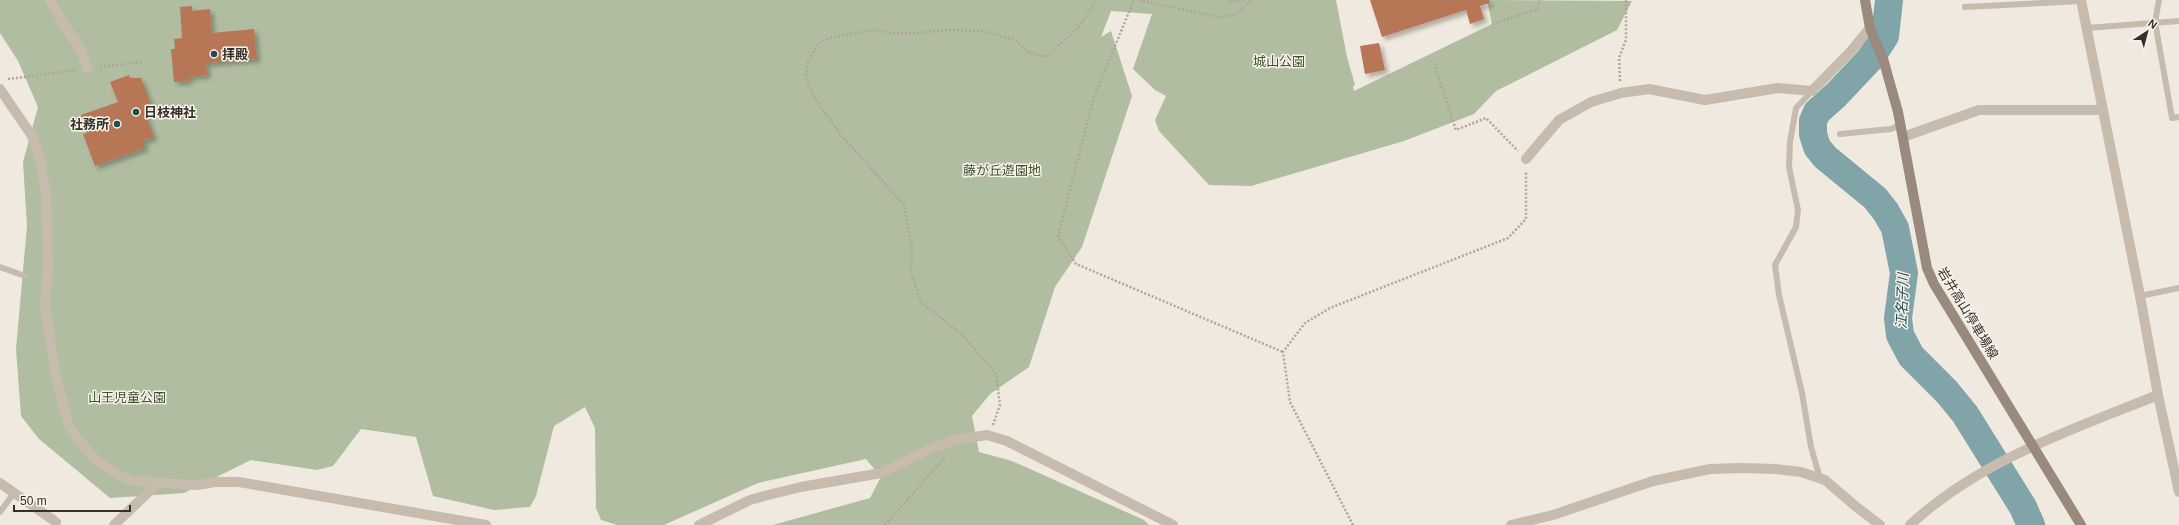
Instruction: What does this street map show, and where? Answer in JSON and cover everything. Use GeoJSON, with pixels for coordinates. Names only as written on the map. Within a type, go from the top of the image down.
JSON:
{"type":"FeatureCollection","features":[{"type":"Feature","properties":{"kind":"main road","name":"岩井高山停車場線"},"geometry":{"type":"LineString","coordinates":[[1865,0],[1871,30],[1884,62],[1900,124],[1927,268],[1934,284],[2081,525]]}},
{"type":"Feature","properties":{"kind":"street"},"geometry":{"type":"LineString","coordinates":[[49,0],[80,49],[88,69]]}},
{"type":"Feature","properties":{"kind":"street"},"geometry":{"type":"LineString","coordinates":[[2081,1],[2140,296],[2158,395],[2179,492]]}},
{"type":"Feature","properties":{"kind":"street"},"geometry":{"type":"LineString","coordinates":[[1526,160],[1559,120],[1591,102],[1621,93],[1649,89],[1705,100],[1778,88],[1812,91],[1871,30]]}},
{"type":"Feature","properties":{"kind":"street"},"geometry":{"type":"LineString","coordinates":[[0,89],[32,136],[40,158],[46,194],[47,222],[48,268],[45,304],[56,376],[69,426],[89,453],[119,475],[133,481],[197,485],[239,482],[486,525]]}},
{"type":"Feature","properties":{"kind":"street"},"geometry":{"type":"LineString","coordinates":[[1903,137],[1979,110],[2103,110]]}},
{"type":"Feature","properties":{"kind":"street"},"geometry":{"type":"LineString","coordinates":[[1910,525],[1924,512],[1978,475],[2005,459],[2032,445],[2158,395]]}},
{"type":"Feature","properties":{"kind":"street"},"geometry":{"type":"LineString","coordinates":[[699,525],[750,500],[800,487],[882,473],[932,448],[954,440],[987,435],[1007,441],[1173,525]]}},
{"type":"Feature","properties":{"kind":"street"},"geometry":{"type":"LineString","coordinates":[[1511,525],[1553,515],[1653,481],[1710,468],[1776,469],[1801,472],[1820,478],[1840,491],[1854,505],[1880,525]]}},
{"type":"Feature","properties":{"kind":"street"},"geometry":{"type":"LineString","coordinates":[[0,483],[56,522]]}},
{"type":"Feature","properties":{"kind":"street"},"geometry":{"type":"LineString","coordinates":[[114,525],[158,483]]}},
{"type":"Feature","properties":{"kind":"lane"},"geometry":{"type":"LineString","coordinates":[[2159,0],[2155,22],[2172,118],[2179,117]]}},
{"type":"Feature","properties":{"kind":"lane"},"geometry":{"type":"LineString","coordinates":[[1965,7],[2081,1]]}},
{"type":"Feature","properties":{"kind":"lane"},"geometry":{"type":"LineString","coordinates":[[2087,28],[2179,21]]}},
{"type":"Feature","properties":{"kind":"lane"},"geometry":{"type":"LineString","coordinates":[[1812,91],[1796,108],[1790,142],[1789,167],[1798,210],[1796,227],[1775,264],[1779,295],[1802,393],[1811,447],[1820,478]]}},
{"type":"Feature","properties":{"kind":"lane"},"geometry":{"type":"LineString","coordinates":[[1840,134],[1892,129],[1900,124]]}},
{"type":"Feature","properties":{"kind":"lane"},"geometry":{"type":"LineString","coordinates":[[0,267],[25,276]]}},
{"type":"Feature","properties":{"kind":"lane"},"geometry":{"type":"LineString","coordinates":[[2140,296],[2179,288]]}},
{"type":"Feature","properties":{"kind":"lane"},"geometry":{"type":"LineString","coordinates":[[0,512],[14,493]]}},
{"type":"Feature","properties":{"kind":"path"},"geometry":{"type":"LineString","coordinates":[[987,435],[994,424],[1000,405],[996,374],[962,335],[921,302],[911,273],[912,248],[904,205],[842,136],[819,105],[806,79],[808,62],[818,44],[829,38],[874,30],[900,34],[950,30],[983,31],[1016,40],[1028,52],[1046,57],[1079,27],[1096,0]]}},
{"type":"Feature","properties":{"kind":"path"},"geometry":{"type":"LineString","coordinates":[[1134,0],[1094,97],[1058,236],[1076,264],[1284,352]]}},
{"type":"Feature","properties":{"kind":"path"},"geometry":{"type":"LineString","coordinates":[[1139,0],[1219,17],[1235,15],[1252,0]]}},
{"type":"Feature","properties":{"kind":"path"},"geometry":{"type":"LineString","coordinates":[[1227,0],[1232,2],[1244,0]]}},
{"type":"Feature","properties":{"kind":"path"},"geometry":{"type":"LineString","coordinates":[[1492,24],[1538,9],[1539,0]]}},
{"type":"Feature","properties":{"kind":"path"},"geometry":{"type":"LineString","coordinates":[[1621,93],[1619,58],[1626,40],[1626,0]]}},
{"type":"Feature","properties":{"kind":"path"},"geometry":{"type":"LineString","coordinates":[[0,81],[142,62]]}},
{"type":"Feature","properties":{"kind":"path"},"geometry":{"type":"LineString","coordinates":[[1353,525],[1290,402],[1284,352],[1305,324],[1330,308],[1508,238],[1526,219],[1526,160],[1486,118],[1456,130],[1435,67]]}},
{"type":"Feature","properties":{"kind":"path"},"geometry":{"type":"LineString","coordinates":[[885,525],[947,454]]}},
{"type":"Feature","properties":{"kind":"green space"},"geometry":{"type":"Polygon","coordinates":[[[0,0],[1336,0],[1347,57],[1355,85],[1353,86],[1354,91],[1492,24],[1487,0],[1632,1],[1617,30],[1496,91],[1474,114],[1404,141],[1251,186],[1209,185],[1159,131],[1155,120],[1166,96],[1155,90],[1133,69],[1152,14],[1111,11],[1101,37],[1111,31],[1132,96],[1082,247],[1055,287],[1029,367],[990,394],[972,416],[979,452],[1012,461],[1144,520],[1149,525],[773,525],[870,498],[881,477],[866,459],[758,483],[664,525],[617,525],[601,520],[596,508],[595,428],[585,407],[554,426],[536,496],[530,507],[494,510],[433,496],[416,437],[361,429],[333,466],[317,470],[251,460],[184,493],[110,498],[39,439],[21,416],[16,349],[27,226],[23,162],[38,107],[18,61],[0,33],[0,0]]]}},
{"type":"Feature","properties":{"kind":"building"},"geometry":{"type":"Polygon","coordinates":[[[1370,0],[1489,0],[1490,3],[1480,6],[1484,19],[1470,24],[1466,10],[1382,37],[1370,0]]]}},
{"type":"Feature","properties":{"kind":"building","name":"拝殿"},"geometry":{"type":"Polygon","coordinates":[[[192,6],[192,11],[210,9],[212,33],[254,29],[257,59],[206,63],[207,75],[188,77],[189,81],[174,82],[171,49],[175,49],[174,39],[182,38],[180,7],[192,6]]]}},
{"type":"Feature","properties":{"kind":"building"},"geometry":{"type":"Polygon","coordinates":[[[1379,43],[1385,70],[1365,74],[1360,46],[1379,43]]]}},
{"type":"Feature","properties":{"kind":"building","name":"社務所"},"geometry":{"type":"Polygon","coordinates":[[[129,75],[130,78],[141,78],[153,110],[145,113],[154,137],[143,141],[145,148],[95,166],[83,134],[87,133],[81,115],[118,102],[110,82],[129,75]]]}},
{"type":"Feature","properties":{"kind":"waterway","name":"江名子川"},"geometry":{"type":"LineString","coordinates":[[1889,0],[1885,36],[1870,59],[1836,95],[1817,112],[1813,121],[1813,134],[1817,147],[1825,157],[1875,198],[1886,212],[1895,228],[1904,273],[1898,318],[1900,335],[1911,356],[1947,392],[1965,414],[2023,507],[2031,525]]}},
{"type":"Feature","properties":{"kind":"place","name":"拝殿"},"geometry":{"type":"Point","coordinates":[214,54]}},
{"type":"Feature","properties":{"kind":"place","name":"日枝神社"},"geometry":{"type":"Point","coordinates":[136,112]}},
{"type":"Feature","properties":{"kind":"place","name":"社務所"},"geometry":{"type":"Point","coordinates":[117,124]}},
{"type":"Feature","properties":{"kind":"park label","name":"城山公園"},"geometry":{"type":"Point","coordinates":[1279,61]}},
{"type":"Feature","properties":{"kind":"park label","name":"藤が丘遊園地"},"geometry":{"type":"Point","coordinates":[1002,170]}},
{"type":"Feature","properties":{"kind":"park label","name":"山王児童公園"},"geometry":{"type":"Point","coordinates":[127,397]}}]}
